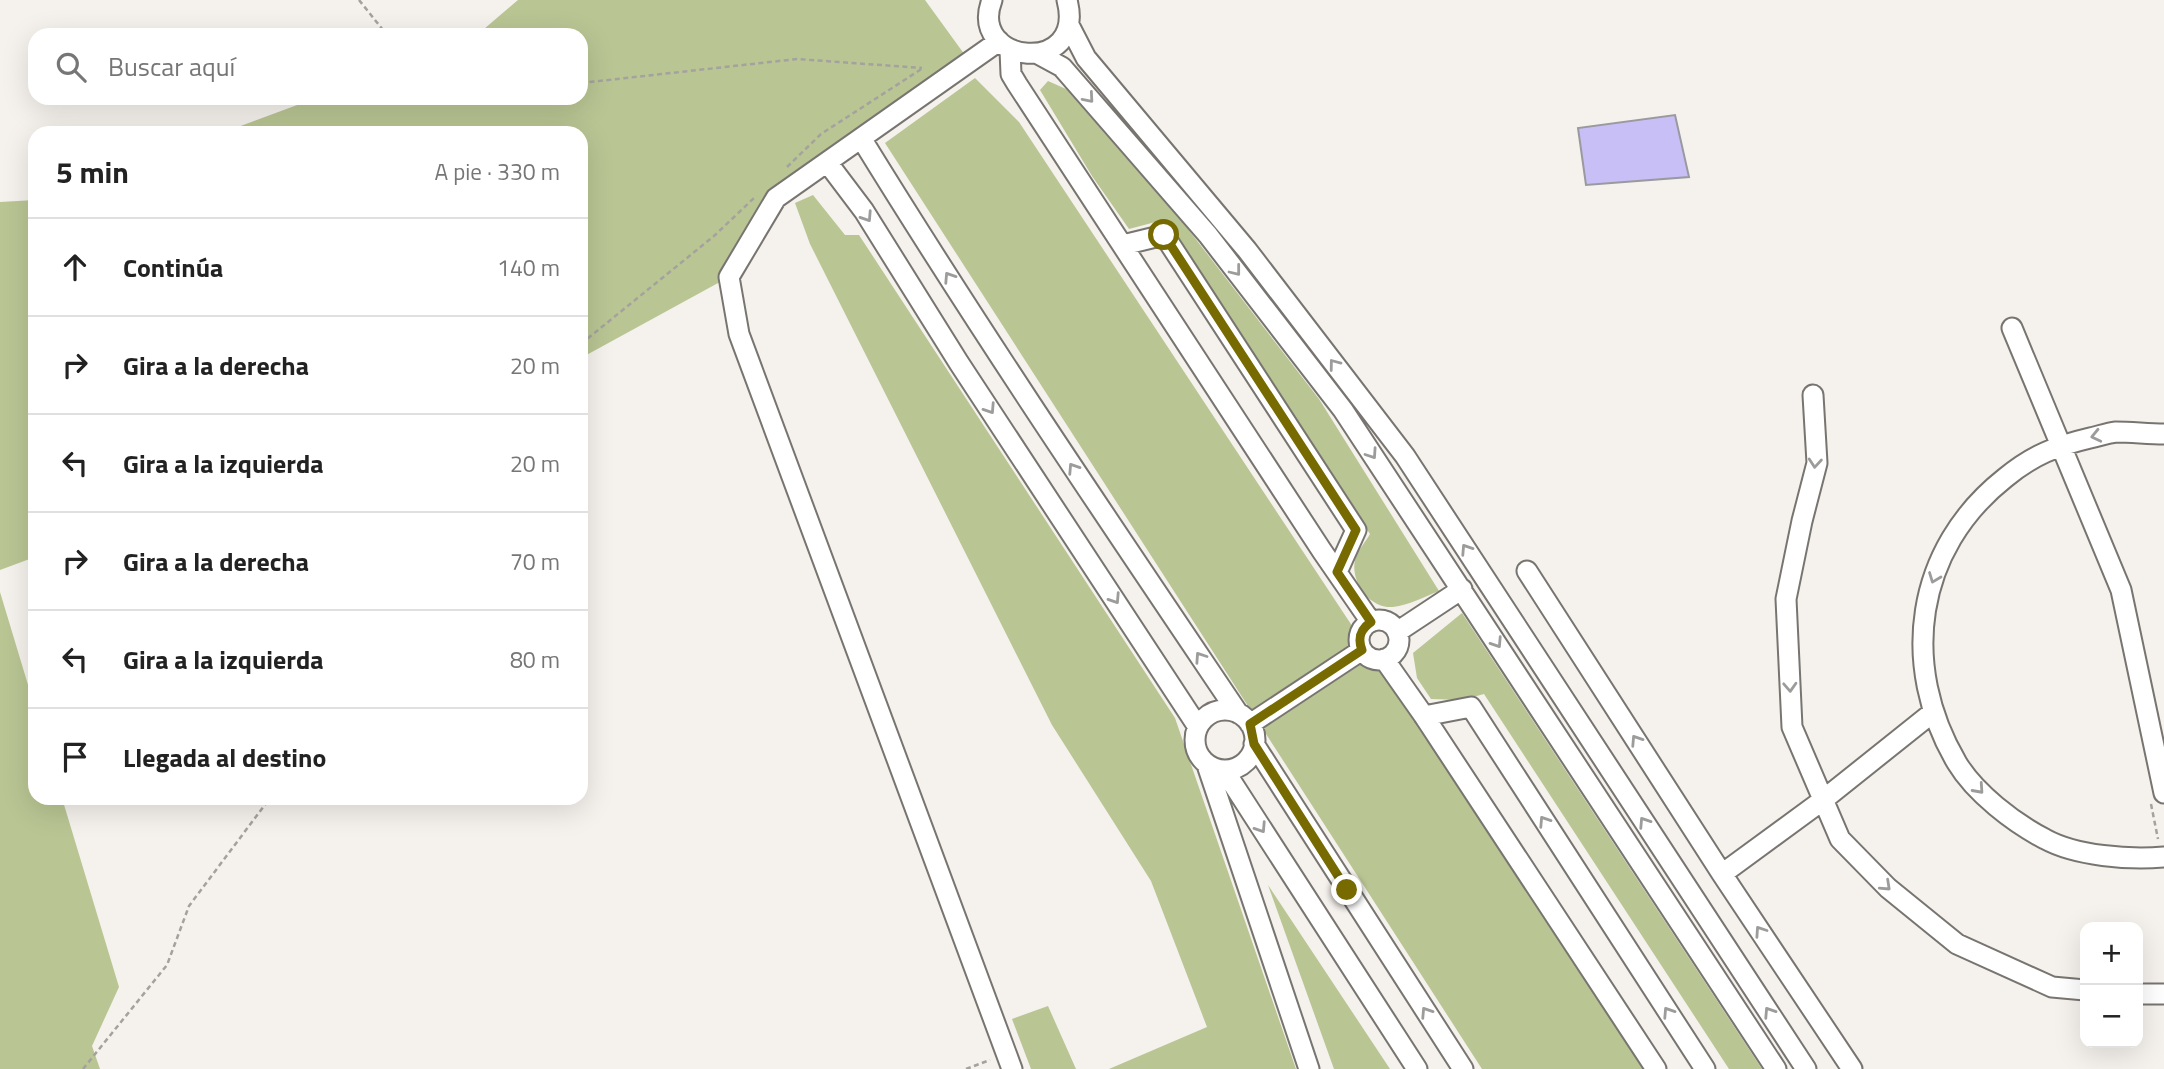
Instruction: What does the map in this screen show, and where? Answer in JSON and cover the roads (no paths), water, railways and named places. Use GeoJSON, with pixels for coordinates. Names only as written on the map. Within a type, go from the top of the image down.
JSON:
{"type":"FeatureCollection","features":[{"type":"Feature","properties":{"kind":"street"},"geometry":{"type":"LineString","coordinates":[[992,0],[989,18],[992,31],[1005,46],[1028,55],[1038,54],[1058,44],[1069,25],[1070,11],[1067,0]]}},
{"type":"Feature","properties":{"kind":"street"},"geometry":{"type":"LineString","coordinates":[[1069,25],[1086,58],[1247,250],[1405,456],[1806,1069]]}},
{"type":"Feature","properties":{"kind":"street"},"geometry":{"type":"LineString","coordinates":[[1005,46],[861,138],[776,198],[729,277],[740,334],[1009,1061]]}},
{"type":"Feature","properties":{"kind":"street"},"geometry":{"type":"LineString","coordinates":[[1005,46],[1011,74],[1371,622]]}},
{"type":"Feature","properties":{"kind":"street"},"geometry":{"type":"LineString","coordinates":[[1038,54],[1062,67],[1208,235],[1343,410],[1776,1069]]}},
{"type":"Feature","properties":{"kind":"street"},"geometry":{"type":"LineString","coordinates":[[861,138],[1067,459],[1244,719],[1254,744],[1463,1069]]}},
{"type":"Feature","properties":{"kind":"street"},"geometry":{"type":"LineString","coordinates":[[827,162],[864,211],[959,363],[1198,727]]}},
{"type":"Feature","properties":{"kind":"street"},"geometry":{"type":"LineString","coordinates":[[1123,245],[1164,235],[1356,530],[1337,572]]}},
{"type":"Feature","properties":{"kind":"street"},"geometry":{"type":"LineString","coordinates":[[2012,328],[2121,590],[2157,798]]}},
{"type":"Feature","properties":{"kind":"street"},"geometry":{"type":"LineString","coordinates":[[1813,395],[1817,463],[1786,599],[1793,727],[1839,839],[1888,888],[1957,944],[2052,987],[2080,990]]}},
{"type":"Feature","properties":{"kind":"street"},"geometry":{"type":"LineString","coordinates":[[2163,857],[2103,857],[2047,840],[1997,809],[1958,765],[1932,713],[1922,656],[1926,598],[1947,544],[1981,497],[2026,461],[2059,445],[2114,432],[2164,434]]}},
{"type":"Feature","properties":{"kind":"street"},"geometry":{"type":"LineString","coordinates":[[1527,571],[1722,874],[1852,1069]]}},
{"type":"Feature","properties":{"kind":"street"},"geometry":{"type":"LineString","coordinates":[[1397,632],[1462,589]]}},
{"type":"Feature","properties":{"kind":"street"},"geometry":{"type":"LineString","coordinates":[[1385,621],[1397,632],[1399,644],[1394,653],[1384,659],[1373,659],[1362,650],[1360,635],[1371,622],[1385,621]]}},
{"type":"Feature","properties":{"kind":"street"},"geometry":{"type":"LineString","coordinates":[[1244,719],[1362,650]]}},
{"type":"Feature","properties":{"kind":"street"},"geometry":{"type":"LineString","coordinates":[[1384,659],[1657,1069]]}},
{"type":"Feature","properties":{"kind":"street"},"geometry":{"type":"LineString","coordinates":[[1424,716],[1471,707],[1705,1069]]}},
{"type":"Feature","properties":{"kind":"street"},"geometry":{"type":"LineString","coordinates":[[1244,719],[1223,710],[1213,713],[1198,727],[1195,747],[1200,757],[1215,768],[1417,1069]]}},
{"type":"Feature","properties":{"kind":"street"},"geometry":{"type":"LineString","coordinates":[[1722,874],[1823,800],[1932,713]]}},
{"type":"Feature","properties":{"kind":"street"},"geometry":{"type":"LineString","coordinates":[[1215,768],[1240,766],[1248,760],[1254,744]]}},
{"type":"Feature","properties":{"kind":"street"},"geometry":{"type":"LineString","coordinates":[[1215,768],[1308,1069]]}},
{"type":"Feature","properties":{"kind":"street"},"geometry":{"type":"LineString","coordinates":[[2143,994],[2164,994]]}}]}
